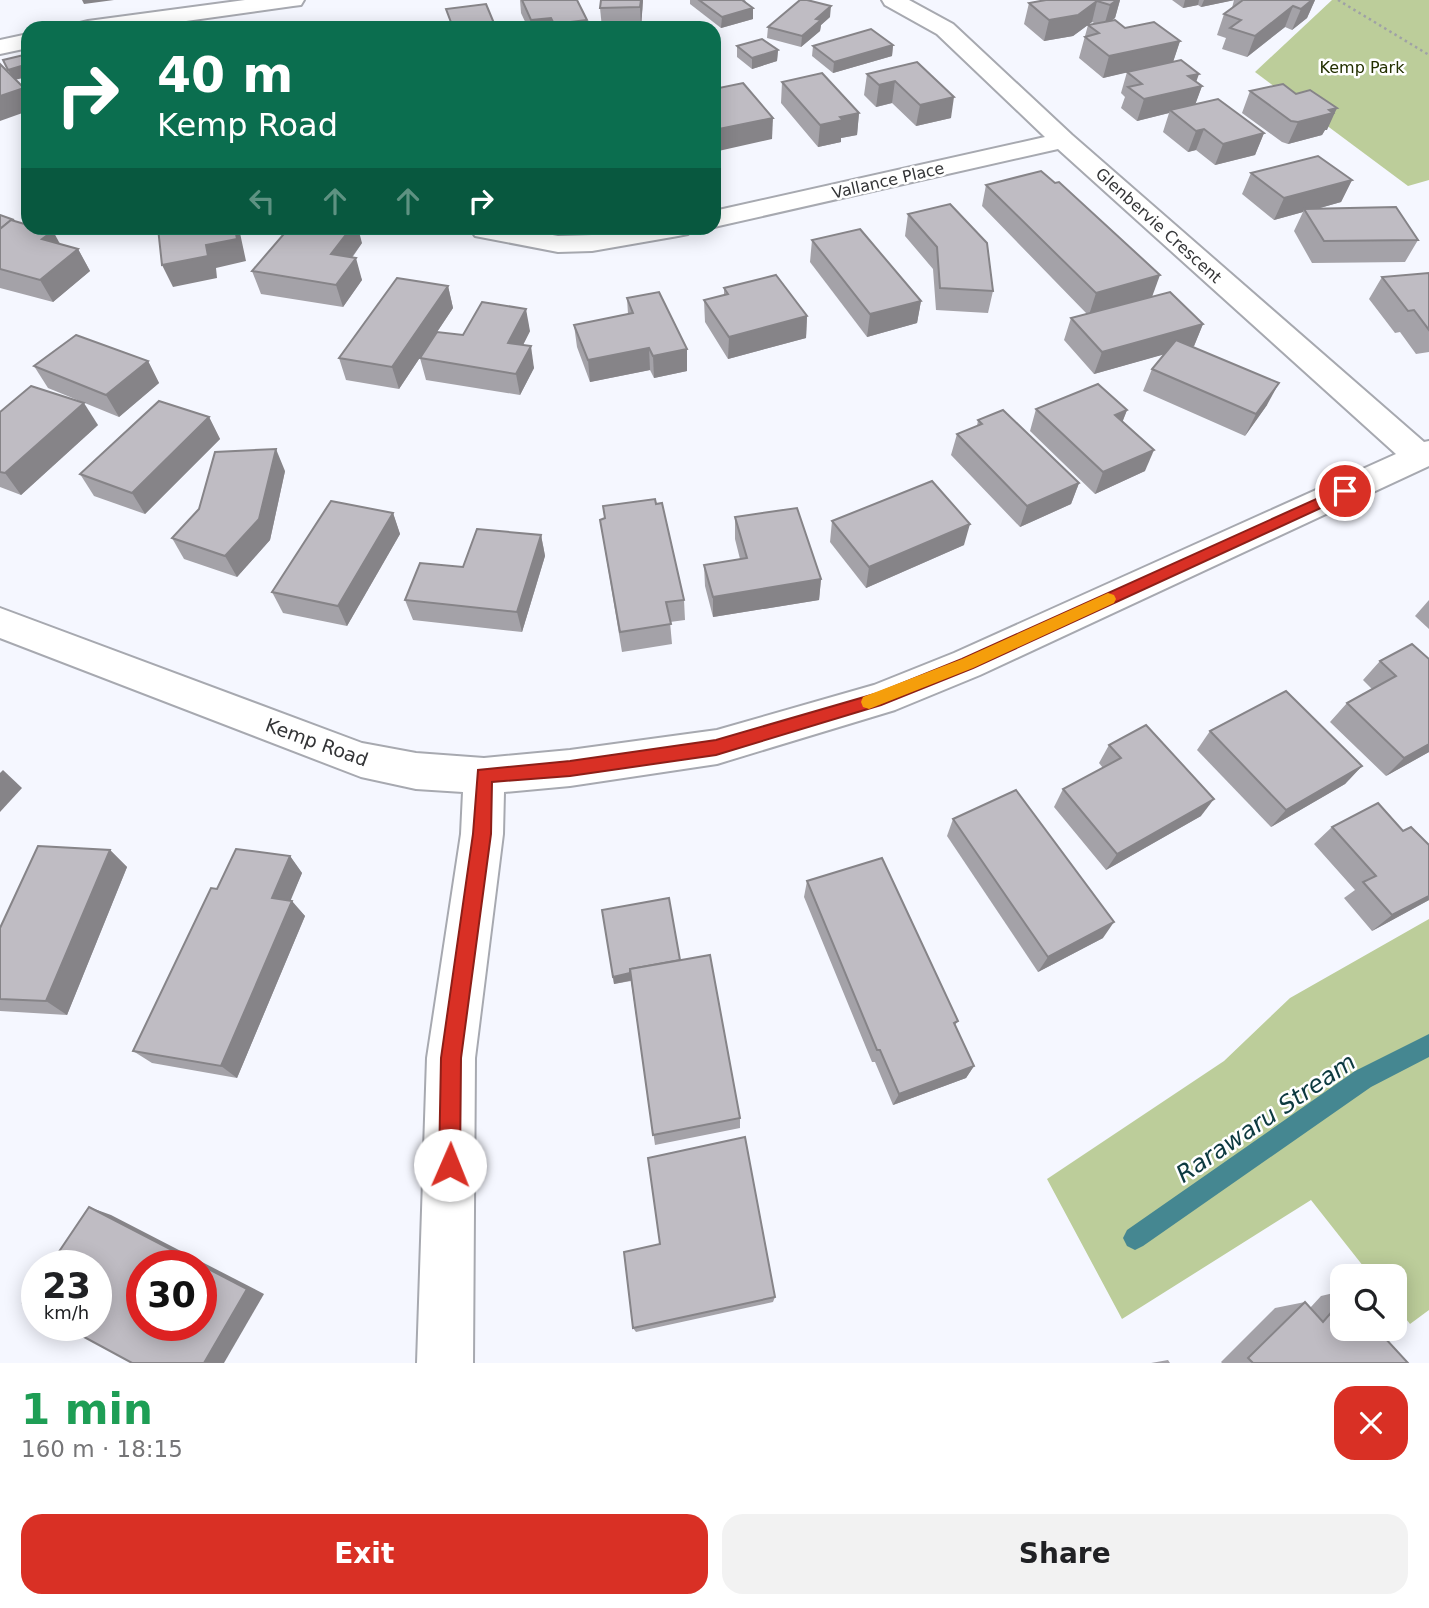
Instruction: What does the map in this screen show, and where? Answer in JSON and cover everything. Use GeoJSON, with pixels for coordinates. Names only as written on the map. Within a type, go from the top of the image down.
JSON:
{"type":"FeatureCollection","features":[{"type":"Feature","properties":{"kind":"street"},"geometry":{"type":"LineString","coordinates":[[139,21],[293,0]]}},
{"type":"Feature","properties":{"kind":"street","name":"Glenbervie Crescent"},"geometry":{"type":"LineString","coordinates":[[894,0],[945,29],[1063,140],[1425,454]]}},
{"type":"Feature","properties":{"kind":"street"},"geometry":{"type":"LineString","coordinates":[[0,47],[21,42]]}},
{"type":"Feature","properties":{"kind":"street","name":"Vallance Place"},"geometry":{"type":"LineString","coordinates":[[721,217],[1063,140]]}},
{"type":"Feature","properties":{"kind":"street"},"geometry":{"type":"LineString","coordinates":[[511,235],[558,244],[633,235]]}},
{"type":"Feature","properties":{"kind":"street","name":"Kemp Road"},"geometry":{"type":"LineString","coordinates":[[0,624],[361,760],[416,771],[484,776],[570,768],[716,747],[881,699],[967,664],[1425,454]]}},
{"type":"Feature","properties":{"kind":"street"},"geometry":{"type":"LineString","coordinates":[[445,1363],[451,1058],[482,834],[484,776]]}},
{"type":"Feature","properties":{"kind":"path"},"geometry":{"type":"LineString","coordinates":[[1338,0],[1429,55]]}},
{"type":"Feature","properties":{"kind":"green space","name":"Kemp Park"},"geometry":{"type":"Polygon","coordinates":[[[1332,0],[1429,0],[1429,180],[1408,186],[1255,72],[1332,0]]]}},
{"type":"Feature","properties":{"kind":"green space"},"geometry":{"type":"Polygon","coordinates":[[[1429,919],[1429,1310],[1410,1324],[1407,1320],[1407,1264],[1362,1264],[1311,1200],[1122,1319],[1047,1179],[1224,1061],[1290,998],[1429,919]]]}},
{"type":"Feature","properties":{"kind":"building"},"geometry":{"type":"Polygon","coordinates":[[[522,0],[577,0],[587,20],[552,21],[551,18],[531,20],[522,0]]]}},
{"type":"Feature","properties":{"kind":"building"},"geometry":{"type":"Polygon","coordinates":[[[601,0],[641,0],[640,7],[600,8],[601,0]]]}},
{"type":"Feature","properties":{"kind":"building"},"geometry":{"type":"Polygon","coordinates":[[[699,0],[742,0],[753,8],[722,17],[699,0]]]}},
{"type":"Feature","properties":{"kind":"building"},"geometry":{"type":"Polygon","coordinates":[[[800,0],[831,6],[816,19],[821,20],[802,36],[768,27],[800,0]]]}},
{"type":"Feature","properties":{"kind":"building"},"geometry":{"type":"Polygon","coordinates":[[[1046,0],[1117,0],[1110,5],[1097,1],[1078,15],[1049,20],[1029,3],[1046,0]]]}},
{"type":"Feature","properties":{"kind":"building"},"geometry":{"type":"Polygon","coordinates":[[[1243,0],[1312,0],[1301,9],[1293,6],[1255,36],[1230,28],[1241,20],[1224,14],[1243,0]]]}},
{"type":"Feature","properties":{"kind":"building"},"geometry":{"type":"Polygon","coordinates":[[[486,4],[493,21],[450,21],[446,9],[486,4]]]}},
{"type":"Feature","properties":{"kind":"building"},"geometry":{"type":"Polygon","coordinates":[[[1115,20],[1125,28],[1154,22],[1180,41],[1109,56],[1085,37],[1099,33],[1088,25],[1115,20]]]}},
{"type":"Feature","properties":{"kind":"building"},"geometry":{"type":"Polygon","coordinates":[[[871,29],[893,45],[834,62],[813,46],[871,29]]]}},
{"type":"Feature","properties":{"kind":"building"},"geometry":{"type":"Polygon","coordinates":[[[762,39],[778,50],[752,58],[737,46],[762,39]]]}},
{"type":"Feature","properties":{"kind":"building"},"geometry":{"type":"Polygon","coordinates":[[[21,56],[21,66],[8,70],[3,60],[21,56]]]}},
{"type":"Feature","properties":{"kind":"building"},"geometry":{"type":"Polygon","coordinates":[[[1181,60],[1199,74],[1188,76],[1202,86],[1144,99],[1128,87],[1142,84],[1127,72],[1181,60]]]}},
{"type":"Feature","properties":{"kind":"building"},"geometry":{"type":"Polygon","coordinates":[[[917,62],[954,97],[920,105],[895,81],[879,85],[867,74],[917,62]]]}},
{"type":"Feature","properties":{"kind":"building"},"geometry":{"type":"Polygon","coordinates":[[[0,64],[21,85],[21,89],[0,96],[0,64]]]}},
{"type":"Feature","properties":{"kind":"building"},"geometry":{"type":"Polygon","coordinates":[[[822,73],[859,113],[820,125],[782,82],[822,73]]]}},
{"type":"Feature","properties":{"kind":"building"},"geometry":{"type":"Polygon","coordinates":[[[743,83],[773,118],[721,129],[721,88],[743,83]]]}},
{"type":"Feature","properties":{"kind":"building"},"geometry":{"type":"Polygon","coordinates":[[[1283,84],[1296,94],[1310,90],[1337,108],[1329,110],[1333,113],[1298,122],[1291,121],[1250,91],[1283,84]]]}},
{"type":"Feature","properties":{"kind":"building"},"geometry":{"type":"Polygon","coordinates":[[[1218,99],[1264,133],[1223,144],[1204,129],[1196,131],[1170,110],[1218,99]]]}},
{"type":"Feature","properties":{"kind":"building"},"geometry":{"type":"Polygon","coordinates":[[[1318,156],[1352,180],[1284,198],[1251,173],[1318,156]]]}},
{"type":"Feature","properties":{"kind":"building"},"geometry":{"type":"Polygon","coordinates":[[[1041,171],[1055,183],[1059,182],[1160,275],[1096,293],[986,185],[1041,171]]]}},
{"type":"Feature","properties":{"kind":"building"},"geometry":{"type":"Polygon","coordinates":[[[950,204],[987,243],[993,291],[940,288],[937,247],[908,214],[950,204]]]}},
{"type":"Feature","properties":{"kind":"building"},"geometry":{"type":"Polygon","coordinates":[[[1396,207],[1418,240],[1324,241],[1304,209],[1396,207]]]}},
{"type":"Feature","properties":{"kind":"building"},"geometry":{"type":"Polygon","coordinates":[[[0,215],[14,220],[0,229],[0,215]]]}},
{"type":"Feature","properties":{"kind":"building"},"geometry":{"type":"Polygon","coordinates":[[[11,220],[21,223],[21,235],[48,235],[42,239],[78,249],[40,280],[0,269],[0,229],[11,220]]]}},
{"type":"Feature","properties":{"kind":"building"},"geometry":{"type":"Polygon","coordinates":[[[860,229],[921,301],[870,314],[812,240],[860,229]]]}},
{"type":"Feature","properties":{"kind":"building"},"geometry":{"type":"Polygon","coordinates":[[[159,235],[236,235],[237,239],[206,245],[208,256],[162,265],[159,235]]]}},
{"type":"Feature","properties":{"kind":"building"},"geometry":{"type":"Polygon","coordinates":[[[283,235],[346,235],[331,254],[356,258],[336,285],[252,271],[283,235]]]}},
{"type":"Feature","properties":{"kind":"building"},"geometry":{"type":"Polygon","coordinates":[[[1429,273],[1429,330],[1414,310],[1408,311],[1382,277],[1429,273]]]}},
{"type":"Feature","properties":{"kind":"building"},"geometry":{"type":"Polygon","coordinates":[[[776,275],[807,316],[729,337],[704,300],[728,294],[724,288],[776,275]]]}},
{"type":"Feature","properties":{"kind":"building"},"geometry":{"type":"Polygon","coordinates":[[[397,278],[448,286],[392,367],[339,358],[397,278]]]}},
{"type":"Feature","properties":{"kind":"building"},"geometry":{"type":"Polygon","coordinates":[[[659,292],[687,349],[653,356],[649,348],[588,360],[574,325],[633,313],[627,298],[659,292]]]}},
{"type":"Feature","properties":{"kind":"building"},"geometry":{"type":"Polygon","coordinates":[[[1170,292],[1203,324],[1102,352],[1071,318],[1170,292]]]}},
{"type":"Feature","properties":{"kind":"building"},"geometry":{"type":"Polygon","coordinates":[[[482,302],[526,309],[508,343],[531,346],[516,374],[420,358],[437,332],[463,335],[482,302]]]}},
{"type":"Feature","properties":{"kind":"building"},"geometry":{"type":"Polygon","coordinates":[[[76,335],[148,361],[106,395],[34,366],[76,335]]]}},
{"type":"Feature","properties":{"kind":"building"},"geometry":{"type":"Polygon","coordinates":[[[1176,340],[1279,383],[1256,414],[1152,369],[1176,340]]]}},
{"type":"Feature","properties":{"kind":"building"},"geometry":{"type":"Polygon","coordinates":[[[1098,384],[1127,410],[1115,415],[1154,450],[1103,472],[1036,409],[1098,384]]]}},
{"type":"Feature","properties":{"kind":"building"},"geometry":{"type":"Polygon","coordinates":[[[31,386],[84,403],[5,473],[0,472],[0,412],[31,386]]]}},
{"type":"Feature","properties":{"kind":"building"},"geometry":{"type":"Polygon","coordinates":[[[159,401],[209,417],[132,493],[80,474],[159,401]]]}},
{"type":"Feature","properties":{"kind":"building"},"geometry":{"type":"Polygon","coordinates":[[[1003,410],[1079,483],[1027,506],[957,434],[982,424],[978,420],[1003,410]]]}},
{"type":"Feature","properties":{"kind":"building"},"geometry":{"type":"Polygon","coordinates":[[[276,449],[259,519],[225,556],[172,538],[199,509],[215,452],[276,449]]]}},
{"type":"Feature","properties":{"kind":"building"},"geometry":{"type":"Polygon","coordinates":[[[932,481],[970,524],[869,567],[832,521],[932,481]]]}},
{"type":"Feature","properties":{"kind":"building"},"geometry":{"type":"Polygon","coordinates":[[[655,499],[656,504],[662,503],[684,600],[666,602],[671,624],[620,632],[600,520],[605,518],[603,506],[655,499]]]}},
{"type":"Feature","properties":{"kind":"building"},"geometry":{"type":"Polygon","coordinates":[[[331,501],[393,513],[338,606],[272,592],[331,501]]]}},
{"type":"Feature","properties":{"kind":"building"},"geometry":{"type":"Polygon","coordinates":[[[797,508],[821,579],[713,597],[704,565],[747,558],[735,517],[797,508]]]}},
{"type":"Feature","properties":{"kind":"building"},"geometry":{"type":"Polygon","coordinates":[[[477,529],[541,535],[517,612],[405,600],[420,563],[463,567],[477,529]]]}},
{"type":"Feature","properties":{"kind":"building"},"geometry":{"type":"Polygon","coordinates":[[[1412,644],[1429,659],[1429,744],[1404,758],[1347,703],[1396,676],[1380,661],[1412,644]]]}},
{"type":"Feature","properties":{"kind":"building"},"geometry":{"type":"Polygon","coordinates":[[[1286,691],[1362,766],[1286,810],[1210,731],[1286,691]]]}},
{"type":"Feature","properties":{"kind":"building"},"geometry":{"type":"Polygon","coordinates":[[[1146,725],[1214,799],[1117,854],[1063,789],[1121,758],[1109,745],[1146,725]]]}},
{"type":"Feature","properties":{"kind":"building"},"geometry":{"type":"Polygon","coordinates":[[[1016,790],[1114,922],[1048,957],[953,819],[1016,790]]]}},
{"type":"Feature","properties":{"kind":"building"},"geometry":{"type":"Polygon","coordinates":[[[1378,803],[1403,831],[1411,827],[1429,845],[1429,896],[1392,915],[1363,882],[1376,876],[1332,827],[1378,803]]]}},
{"type":"Feature","properties":{"kind":"building"},"geometry":{"type":"Polygon","coordinates":[[[38,846],[110,850],[46,1001],[0,999],[0,928],[38,846]]]}},
{"type":"Feature","properties":{"kind":"building"},"geometry":{"type":"Polygon","coordinates":[[[236,849],[290,856],[272,898],[292,901],[221,1066],[133,1051],[211,888],[217,889],[236,849]]]}},
{"type":"Feature","properties":{"kind":"building"},"geometry":{"type":"Polygon","coordinates":[[[882,858],[958,1021],[954,1023],[974,1066],[899,1094],[880,1050],[877,1050],[807,881],[882,858]]]}},
{"type":"Feature","properties":{"kind":"building"},"geometry":{"type":"Polygon","coordinates":[[[669,898],[680,960],[630,969],[630,973],[613,977],[602,910],[669,898]]]}},
{"type":"Feature","properties":{"kind":"building"},"geometry":{"type":"Polygon","coordinates":[[[710,955],[740,1118],[653,1135],[630,969],[710,955]]]}},
{"type":"Feature","properties":{"kind":"building"},"geometry":{"type":"Polygon","coordinates":[[[745,1137],[775,1297],[633,1328],[624,1252],[660,1244],[648,1158],[745,1137]]]}},
{"type":"Feature","properties":{"kind":"building"},"geometry":{"type":"Polygon","coordinates":[[[89,1207],[172,1250],[126,1250],[126,1341],[217,1341],[204,1363],[132,1363],[91,1341],[112,1341],[112,1250],[60,1250],[89,1207]]]}},
{"type":"Feature","properties":{"kind":"building"},"geometry":{"type":"Polygon","coordinates":[[[217,1273],[247,1289],[217,1341],[217,1273]]]}},
{"type":"Feature","properties":{"kind":"building"},"geometry":{"type":"Polygon","coordinates":[[[1305,1302],[1323,1322],[1330,1314],[1330,1341],[1388,1341],[1408,1363],[1253,1363],[1248,1358],[1305,1302]]]}},
{"type":"Feature","properties":{"kind":"waterway","name":"Rarawaru Stream"},"geometry":{"type":"LineString","coordinates":[[1135,1238],[1363,1079],[1429,1045]]}},
{"type":"Feature","properties":{"kind":"slow traffic"},"geometry":{"type":"LineString","coordinates":[[869,702],[967,664],[1108,599]]}},
{"type":"Feature","properties":{"kind":"route"},"geometry":{"type":"LineString","coordinates":[[450,1165],[451,1058],[482,834],[484,776],[570,768],[716,747],[881,699],[967,664],[1345,491]]}}]}
